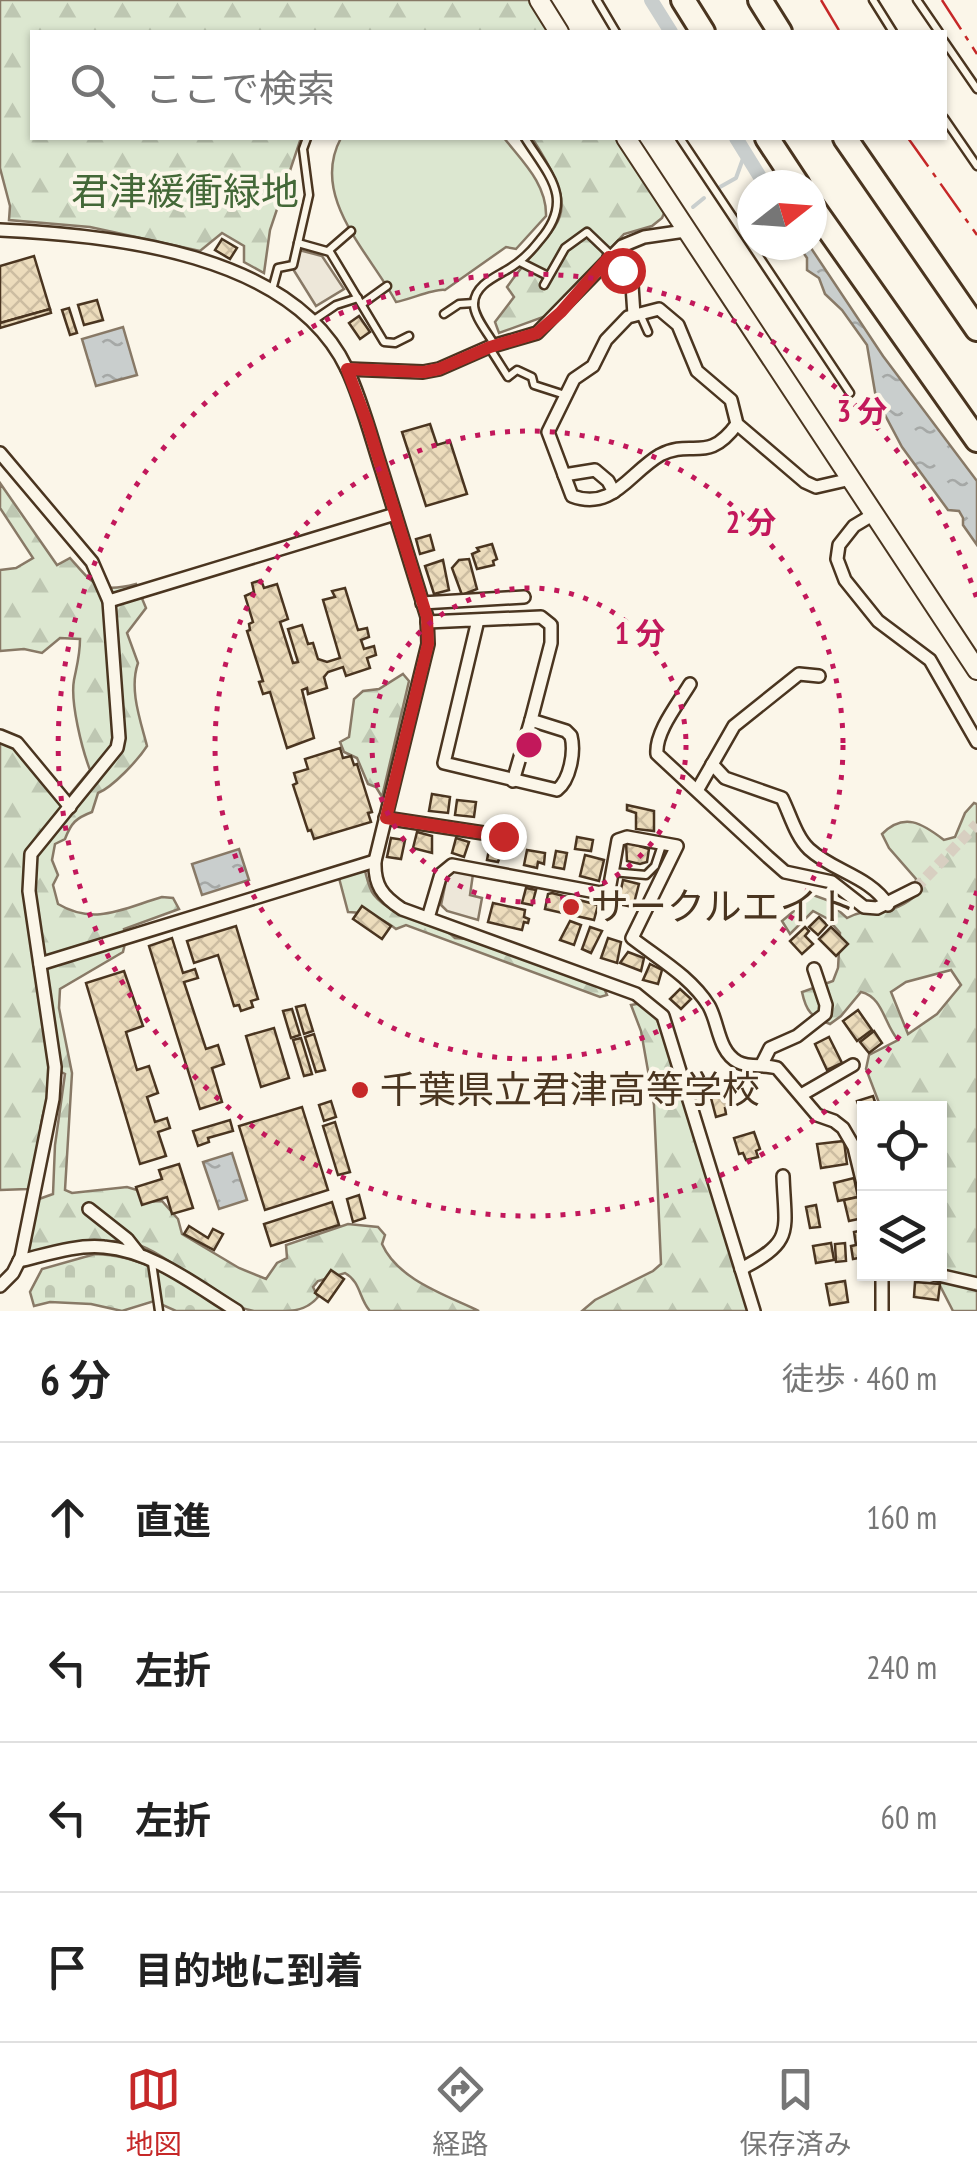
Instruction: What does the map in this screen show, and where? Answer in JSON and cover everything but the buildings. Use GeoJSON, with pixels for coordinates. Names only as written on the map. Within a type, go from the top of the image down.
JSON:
{"type":"FeatureCollection","features":[{"type":"Feature","properties":{"kind":"highway"},"geometry":{"type":"LineString","coordinates":[[684,0],[704,30]]}},
{"type":"Feature","properties":{"kind":"highway"},"geometry":{"type":"LineString","coordinates":[[692,0],[704,30]]}},
{"type":"Feature","properties":{"kind":"highway"},"geometry":{"type":"LineString","coordinates":[[760,0],[779,30]]}},
{"type":"Feature","properties":{"kind":"highway"},"geometry":{"type":"LineString","coordinates":[[769,140],[788,170]]}},
{"type":"Feature","properties":{"kind":"highway"},"geometry":{"type":"LineString","coordinates":[[846,140],[977,329]]}},
{"type":"Feature","properties":{"kind":"highway"},"geometry":{"type":"LineString","coordinates":[[827,228],[977,440]]}},
{"type":"Feature","properties":{"kind":"main road"},"geometry":{"type":"LineString","coordinates":[[539,0],[558,30]]}},
{"type":"Feature","properties":{"kind":"main road"},"geometry":{"type":"LineString","coordinates":[[627,140],[977,670]]}},
{"type":"Feature","properties":{"kind":"street"},"geometry":{"type":"LineString","coordinates":[[0,230],[110,238],[228,271],[272,291],[311,322],[336,351],[347,369],[427,622],[428,644],[375,861],[374,879],[387,899],[428,918],[636,994],[663,1016],[754,1311]]}},
{"type":"Feature","properties":{"kind":"street"},"geometry":{"type":"LineString","coordinates":[[347,369],[424,372],[537,333],[622,246],[644,237],[685,231]]}},
{"type":"Feature","properties":{"kind":"street"},"geometry":{"type":"LineString","coordinates":[[610,256],[632,285],[637,314]]}},
{"type":"Feature","properties":{"kind":"street"},"geometry":{"type":"LineString","coordinates":[[737,424],[714,447],[661,455],[601,500],[572,496],[548,432],[576,376],[593,366],[606,340],[637,314],[659,309],[673,319],[697,371],[732,400],[737,424],[804,482],[816,487],[851,480]]}},
{"type":"Feature","properties":{"kind":"street"},"geometry":{"type":"LineString","coordinates":[[0,453],[92,562],[108,601],[119,738],[116,748],[32,854],[28,867],[54,1083],[19,1261],[0,1286]]}},
{"type":"Feature","properties":{"kind":"street"},"geometry":{"type":"LineString","coordinates":[[564,476],[594,470],[614,492]]}},
{"type":"Feature","properties":{"kind":"street"},"geometry":{"type":"LineString","coordinates":[[108,601],[395,514]]}},
{"type":"Feature","properties":{"kind":"street"},"geometry":{"type":"LineString","coordinates":[[874,514],[854,526],[840,546],[837,559],[845,580],[878,621],[930,660],[977,742]]}},
{"type":"Feature","properties":{"kind":"street"},"geometry":{"type":"LineString","coordinates":[[422,603],[524,597]]}},
{"type":"Feature","properties":{"kind":"street"},"geometry":{"type":"LineString","coordinates":[[427,622],[541,617],[551,625],[551,643],[513,781]]}},
{"type":"Feature","properties":{"kind":"street"},"geometry":{"type":"LineString","coordinates":[[478,620],[444,764],[551,792],[564,784],[572,753],[571,736],[530,720]]}},
{"type":"Feature","properties":{"kind":"street"},"geometry":{"type":"LineString","coordinates":[[698,789],[734,726],[799,674],[818,676]]}},
{"type":"Feature","properties":{"kind":"street"},"geometry":{"type":"LineString","coordinates":[[690,684],[656,748],[662,759],[785,872],[832,882],[864,907],[888,904],[916,888]]}},
{"type":"Feature","properties":{"kind":"street"},"geometry":{"type":"LineString","coordinates":[[0,736],[17,743],[70,807]]}},
{"type":"Feature","properties":{"kind":"street"},"geometry":{"type":"LineString","coordinates":[[712,764],[725,778],[782,798],[809,849],[875,887],[888,904]]}},
{"type":"Feature","properties":{"kind":"street"},"geometry":{"type":"LineString","coordinates":[[386,818],[503,836]]}},
{"type":"Feature","properties":{"kind":"street"},"geometry":{"type":"LineString","coordinates":[[428,918],[442,874],[452,865],[601,894],[609,890],[618,840],[627,837],[677,846],[632,938],[693,985],[708,1004],[732,1058],[776,1068],[817,1115],[834,1120],[850,1138],[857,1163]]}},
{"type":"Feature","properties":{"kind":"street"},"geometry":{"type":"LineString","coordinates":[[40,964],[375,861]]}},
{"type":"Feature","properties":{"kind":"street"},"geometry":{"type":"LineString","coordinates":[[762,1064],[770,1048],[797,1036],[825,1014],[826,1005],[814,970]]}},
{"type":"Feature","properties":{"kind":"street"},"geometry":{"type":"LineString","coordinates":[[801,1095],[853,1066]]}},
{"type":"Feature","properties":{"kind":"street"},"geometry":{"type":"LineString","coordinates":[[742,1269],[770,1254],[784,1238],[783,1176]]}},
{"type":"Feature","properties":{"kind":"street"},"geometry":{"type":"LineString","coordinates":[[89,1209],[145,1257],[236,1311]]}},
{"type":"Feature","properties":{"kind":"street"},"geometry":{"type":"LineString","coordinates":[[19,1261],[100,1246],[145,1257]]}},
{"type":"Feature","properties":{"kind":"street"},"geometry":{"type":"LineString","coordinates":[[947,1277],[977,1284]]}},
{"type":"Feature","properties":{"kind":"street"},"geometry":{"type":"LineString","coordinates":[[882,1281],[882,1311]]}},
{"type":"Feature","properties":{"kind":"lane"},"geometry":{"type":"LineString","coordinates":[[597,0],[615,30]]}},
{"type":"Feature","properties":{"kind":"lane"},"geometry":{"type":"LineString","coordinates":[[873,0],[891,30]]}},
{"type":"Feature","properties":{"kind":"lane"},"geometry":{"type":"LineString","coordinates":[[917,0],[938,30]]}},
{"type":"Feature","properties":{"kind":"lane"},"geometry":{"type":"LineString","coordinates":[[947,45],[977,89]]}},
{"type":"Feature","properties":{"kind":"lane"},"geometry":{"type":"LineString","coordinates":[[947,122],[977,166]]}},
{"type":"Feature","properties":{"kind":"lane"},"geometry":{"type":"LineString","coordinates":[[272,291],[278,268],[293,264],[309,195],[302,149],[306,140]]}},
{"type":"Feature","properties":{"kind":"lane"},"geometry":{"type":"LineString","coordinates":[[474,303],[489,280],[520,262],[550,228],[559,204],[544,167],[525,140]]}},
{"type":"Feature","properties":{"kind":"lane"},"geometry":{"type":"LineString","coordinates":[[681,140],[850,392]]}},
{"type":"Feature","properties":{"kind":"lane"},"geometry":{"type":"LineString","coordinates":[[328,251],[351,231]]}},
{"type":"Feature","properties":{"kind":"lane"},"geometry":{"type":"LineString","coordinates":[[544,285],[565,248],[589,232],[610,256]]}},
{"type":"Feature","properties":{"kind":"lane"},"geometry":{"type":"LineString","coordinates":[[298,243],[328,251],[384,342],[395,343],[408,336]]}},
{"type":"Feature","properties":{"kind":"lane"},"geometry":{"type":"LineString","coordinates":[[520,262],[548,276]]}},
{"type":"Feature","properties":{"kind":"lane"},"geometry":{"type":"LineString","coordinates":[[311,322],[336,304],[360,301],[387,286]]}},
{"type":"Feature","properties":{"kind":"lane"},"geometry":{"type":"LineString","coordinates":[[474,303],[508,377],[518,370],[532,377],[534,384],[566,396]]}},
{"type":"Feature","properties":{"kind":"lane"},"geometry":{"type":"LineString","coordinates":[[444,314],[459,304],[474,303]]}},
{"type":"Feature","properties":{"kind":"lane"},"geometry":{"type":"LineString","coordinates":[[637,314],[648,332]]}},
{"type":"Feature","properties":{"kind":"lane"},"geometry":{"type":"LineString","coordinates":[[612,872],[646,875],[655,866],[662,844]]}},
{"type":"Feature","properties":{"kind":"lane"},"geometry":{"type":"LineString","coordinates":[[145,1257],[156,1276],[159,1311]]}},
{"type":"Feature","properties":{"kind":"green space","name":"君津緩衝緑地"},"geometry":{"type":"Polygon","coordinates":[[[0,0],[531,0],[550,30],[30,30],[30,140],[300,140],[270,230],[264,273],[244,262],[244,246],[222,233],[200,251],[90,227],[9,220],[10,206],[0,168],[0,0]]]}},
{"type":"Feature","properties":{"kind":"green space"},"geometry":{"type":"Polygon","coordinates":[[[340,140],[506,140],[538,183],[546,216],[516,249],[506,247],[445,290],[396,302],[337,203],[332,182],[333,160],[340,140]]]}},
{"type":"Feature","properties":{"kind":"green space"},"geometry":{"type":"Polygon","coordinates":[[[533,140],[619,140],[665,211],[652,226],[624,234],[546,316],[499,333],[495,322],[514,297],[507,287],[559,219],[559,188],[533,140]]]}},
{"type":"Feature","properties":{"kind":"green space"},"geometry":{"type":"Polygon","coordinates":[[[0,483],[57,565],[70,558],[91,581],[105,587],[136,584],[146,608],[127,633],[138,663],[135,694],[147,746],[125,772],[98,793],[92,812],[75,822],[65,839],[55,844],[52,860],[58,875],[53,885],[58,904],[97,914],[162,897],[173,898],[179,909],[124,929],[123,952],[60,989],[59,1008],[72,1073],[65,1190],[72,1193],[127,1187],[137,1190],[143,1202],[162,1201],[178,1219],[182,1234],[239,1268],[266,1279],[277,1263],[287,1258],[286,1245],[348,1224],[378,1227],[385,1235],[382,1244],[389,1257],[411,1277],[479,1311],[370,1311],[354,1281],[345,1273],[318,1281],[313,1287],[318,1297],[303,1308],[254,1311],[224,1300],[164,1258],[133,1243],[110,1241],[33,1255],[26,1252],[39,1199],[53,1194],[65,1074],[57,1070],[47,1102],[32,1182],[28,1189],[0,1190],[0,739],[22,753],[62,804],[90,770],[74,700],[80,639],[60,638],[42,653],[24,649],[0,651],[0,570],[16,568],[33,558],[0,508],[0,483]]]}},
{"type":"Feature","properties":{"kind":"green space"},"geometry":{"type":"Polygon","coordinates":[[[403,674],[409,681],[382,797],[376,787],[368,784],[357,758],[344,752],[340,742],[349,737],[354,699],[363,691],[379,689],[403,674]]]}},
{"type":"Feature","properties":{"kind":"green space"},"geometry":{"type":"Polygon","coordinates":[[[977,804],[977,1311],[953,1311],[938,1281],[947,1281],[947,1101],[878,1101],[866,1069],[869,1055],[898,1040],[879,1005],[861,992],[830,1024],[810,1012],[802,992],[833,981],[838,968],[840,933],[828,919],[813,911],[790,934],[782,921],[813,895],[827,900],[847,918],[904,904],[914,897],[916,879],[882,834],[898,823],[913,822],[944,840],[955,837],[965,813],[977,804]],[[951,970],[906,982],[891,992],[908,1034],[937,1014],[961,985],[951,970]]]}},
{"type":"Feature","properties":{"kind":"green space"},"geometry":{"type":"Polygon","coordinates":[[[356,870],[365,871],[372,893],[392,909],[455,938],[604,988],[607,995],[600,997],[406,925],[396,929],[374,916],[348,912],[339,878],[356,870]]]}},
{"type":"Feature","properties":{"kind":"green space"},"geometry":{"type":"Polygon","coordinates":[[[642,1003],[656,1018],[667,1042],[749,1311],[582,1311],[661,1264],[654,1105],[641,1031],[631,1005],[642,1003]]]}},
{"type":"Feature","properties":{"kind":"green space"},"geometry":{"type":"Polygon","coordinates":[[[95,1254],[148,1266],[228,1311],[176,1311],[154,1301],[122,1311],[91,1304],[50,1302],[34,1306],[30,1292],[42,1269],[95,1254]]]}},
{"type":"Feature","properties":{"kind":"shaded area"},"geometry":{"type":"Polygon","coordinates":[[[299,250],[322,256],[344,289],[316,306],[293,269],[299,250]]]}},
{"type":"Feature","properties":{"kind":"shaded area"},"geometry":{"type":"Polygon","coordinates":[[[453,870],[473,874],[470,895],[482,898],[478,920],[447,911],[441,905],[447,876],[453,870]]]}},
{"type":"Feature","properties":{"kind":"water"},"geometry":{"type":"Polygon","coordinates":[[[807,260],[819,260],[883,356],[977,481],[977,545],[963,525],[959,511],[948,510],[902,447],[876,398],[867,345],[825,294],[819,278],[807,270],[807,260]]]}},
{"type":"Feature","properties":{"kind":"water"},"geometry":{"type":"Polygon","coordinates":[[[123,327],[137,375],[96,386],[82,339],[123,327]]]}},
{"type":"Feature","properties":{"kind":"water"},"geometry":{"type":"Polygon","coordinates":[[[239,849],[249,880],[202,895],[192,864],[239,849]]]}},
{"type":"Feature","properties":{"kind":"water"},"geometry":{"type":"Polygon","coordinates":[[[232,1153],[247,1200],[219,1209],[203,1162],[232,1153]]]}},
{"type":"Feature","properties":{"kind":"waterway"},"geometry":{"type":"LineString","coordinates":[[651,0],[670,30]]}},
{"type":"Feature","properties":{"kind":"waterway"},"geometry":{"type":"LineString","coordinates":[[737,140],[756,170]]}},
{"type":"Feature","properties":{"kind":"waterway"},"geometry":{"type":"LineString","coordinates":[[720,187],[736,178],[745,153]]}},
{"type":"Feature","properties":{"kind":"waterway"},"geometry":{"type":"LineString","coordinates":[[693,207],[704,198]]}},
{"type":"Feature","properties":{"kind":"tunnel"},"geometry":{"type":"LineString","coordinates":[[915,889],[977,824]]}},
{"type":"Feature","properties":{"kind":"power"},"geometry":{"type":"LineString","coordinates":[[821,0],[839,30]]}},
{"type":"Feature","properties":{"kind":"power"},"geometry":{"type":"LineString","coordinates":[[942,0],[977,54]]}},
{"type":"Feature","properties":{"kind":"power"},"geometry":{"type":"LineString","coordinates":[[909,140],[977,235]]}},
{"type":"Feature","properties":{"kind":"place","name":"サークルエイト"},"geometry":{"type":"Point","coordinates":[571,907]}},
{"type":"Feature","properties":{"kind":"place","name":"千葉県立君津高等学校"},"geometry":{"type":"Point","coordinates":[360,1090]}},
{"type":"Feature","properties":{"kind":"route"},"geometry":{"type":"LineString","coordinates":[[503,836],[386,818],[428,644],[427,617],[347,369],[424,372],[459,362],[490,347],[537,333],[609,257],[622,270]]}}]}
